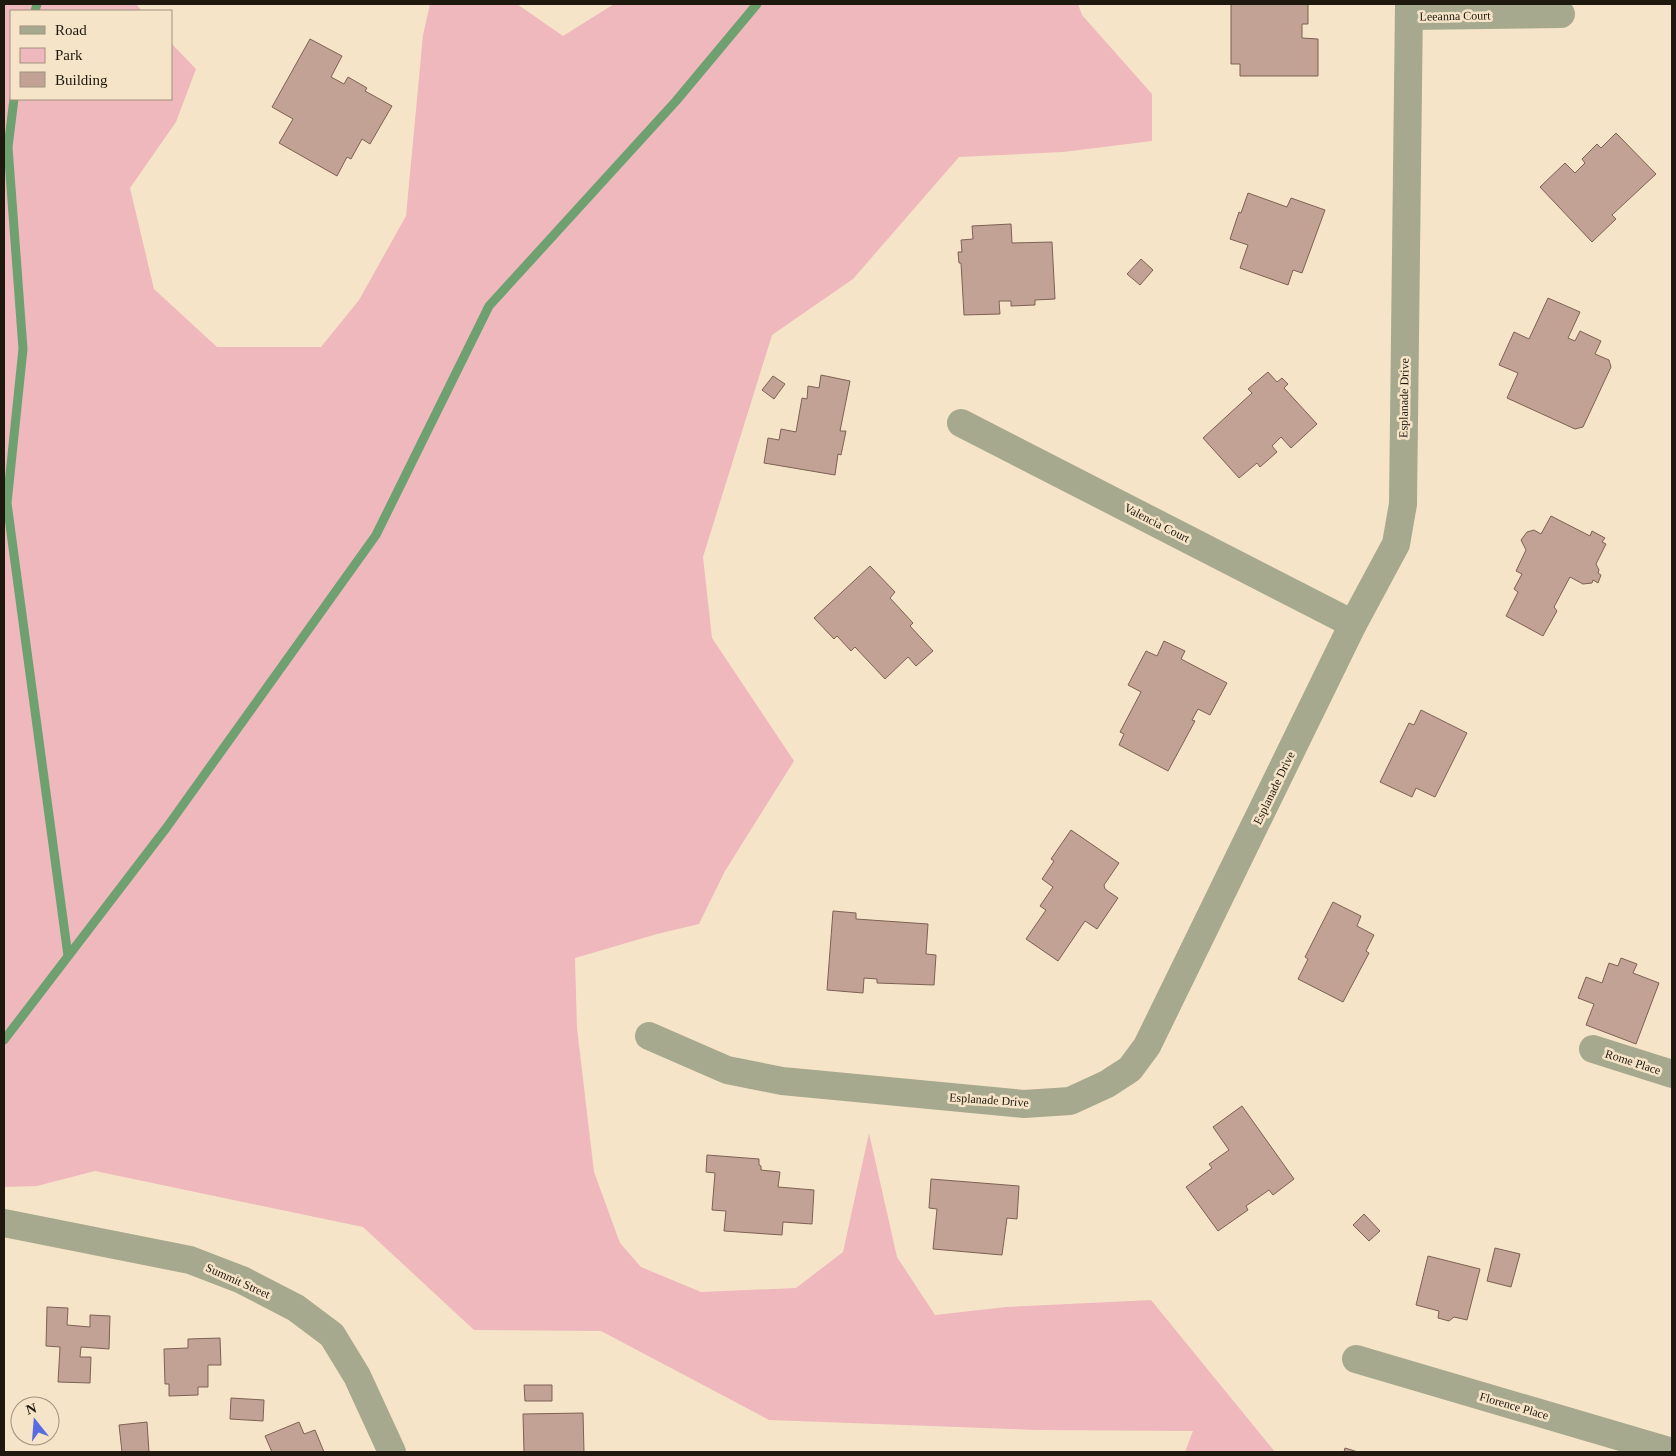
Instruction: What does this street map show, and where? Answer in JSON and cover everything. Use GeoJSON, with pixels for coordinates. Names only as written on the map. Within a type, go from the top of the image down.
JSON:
{"type":"FeatureCollection","features":[{"type":"Feature","properties":{"kind":"street","name":"Leeanna Court"},"geometry":{"type":"LineString","coordinates":[[1409,10],[1561,14]]}},
{"type":"Feature","properties":{"kind":"street","name":"Esplanade Drive"},"geometry":{"type":"LineString","coordinates":[[649,1036],[727,1070],[782,1081],[1024,1104],[1070,1101],[1107,1084],[1130,1069],[1147,1046],[1353,624],[1396,544],[1403,504],[1409,10]]}},
{"type":"Feature","properties":{"kind":"street","name":"Valencia Court"},"geometry":{"type":"LineString","coordinates":[[961,423],[1353,624]]}},
{"type":"Feature","properties":{"kind":"street","name":"Rome Place"},"geometry":{"type":"LineString","coordinates":[[1593,1049],[1672,1074]]}},
{"type":"Feature","properties":{"kind":"street","name":"Summit Street"},"geometry":{"type":"LineString","coordinates":[[4,1223],[190,1260],[242,1280],[296,1308],[332,1335],[357,1376],[392,1452]]}},
{"type":"Feature","properties":{"kind":"street","name":"Florence Place"},"geometry":{"type":"LineString","coordinates":[[1356,1360],[1672,1452]]}},
{"type":"Feature","properties":{"kind":"green space"},"geometry":{"type":"Polygon","coordinates":[[[4,4],[136,4],[141,10],[10,10],[10,100],[172,100],[172,44],[196,69],[176,122],[130,188],[154,289],[217,347],[321,347],[359,300],[406,216],[423,35],[430,4],[517,4],[563,36],[614,4],[1078,4],[1082,15],[1152,94],[1152,141],[1063,152],[959,157],[853,279],[772,335],[703,557],[712,638],[794,761],[725,871],[699,924],[575,958],[577,1028],[594,1172],[620,1243],[641,1267],[701,1292],[796,1288],[843,1252],[869,1133],[897,1257],[935,1315],[1006,1307],[1151,1300],[1275,1452],[1185,1452],[1193,1431],[1038,1430],[769,1420],[601,1331],[474,1330],[363,1227],[95,1171],[37,1186],[4,1187],[4,4]]]}},
{"type":"Feature","properties":{"kind":"building"},"geometry":{"type":"Polygon","coordinates":[[[1231,4],[1308,4],[1308,24],[1302,24],[1302,38],[1318,39],[1318,76],[1240,76],[1240,64],[1231,64],[1231,4]]]}},
{"type":"Feature","properties":{"kind":"building"},"geometry":{"type":"Polygon","coordinates":[[[310,39],[342,56],[331,77],[344,84],[348,77],[367,88],[365,91],[392,106],[370,144],[362,139],[351,159],[347,157],[337,176],[279,143],[293,119],[272,107],[310,39]]]}},
{"type":"Feature","properties":{"kind":"building"},"geometry":{"type":"Polygon","coordinates":[[[1616,133],[1656,174],[1612,215],[1616,219],[1592,242],[1540,187],[1565,163],[1575,173],[1585,163],[1582,159],[1597,144],[1601,148],[1616,133]]]}},
{"type":"Feature","properties":{"kind":"building"},"geometry":{"type":"Polygon","coordinates":[[[1248,193],[1287,207],[1291,198],[1325,210],[1302,273],[1293,270],[1288,285],[1240,268],[1248,245],[1230,239],[1248,193]]]}},
{"type":"Feature","properties":{"kind":"building"},"geometry":{"type":"Polygon","coordinates":[[[1011,224],[1012,243],[1052,242],[1055,299],[1035,300],[1035,305],[1011,306],[1011,301],[999,301],[1000,314],[964,315],[961,263],[959,263],[958,252],[962,252],[961,240],[973,239],[972,226],[1011,224]]]}},
{"type":"Feature","properties":{"kind":"building"},"geometry":{"type":"Polygon","coordinates":[[[1141,259],[1153,270],[1140,285],[1127,274],[1141,259]]]}},
{"type":"Feature","properties":{"kind":"building"},"geometry":{"type":"Polygon","coordinates":[[[1548,298],[1580,312],[1568,338],[1575,341],[1580,331],[1601,341],[1595,354],[1609,360],[1611,367],[1583,427],[1575,429],[1507,398],[1518,373],[1499,365],[1514,332],[1529,339],[1548,298]]]}},
{"type":"Feature","properties":{"kind":"building"},"geometry":{"type":"Polygon","coordinates":[[[1268,372],[1277,382],[1282,378],[1288,384],[1284,388],[1317,424],[1291,448],[1281,437],[1272,446],[1277,452],[1260,467],[1257,463],[1239,478],[1203,438],[1252,393],[1248,389],[1268,372]]]}},
{"type":"Feature","properties":{"kind":"building"},"geometry":{"type":"Polygon","coordinates":[[[821,375],[850,381],[840,431],[846,431],[841,455],[838,454],[835,475],[764,463],[768,438],[779,440],[781,429],[796,432],[802,398],[807,399],[808,386],[819,388],[821,375]]]}},
{"type":"Feature","properties":{"kind":"building"},"geometry":{"type":"Polygon","coordinates":[[[773,376],[785,384],[774,399],[762,390],[773,376]]]}},
{"type":"Feature","properties":{"kind":"building"},"geometry":{"type":"Polygon","coordinates":[[[1551,516],[1590,536],[1592,531],[1605,538],[1602,542],[1606,544],[1596,564],[1599,570],[1598,573],[1601,575],[1598,583],[1593,580],[1592,583],[1583,584],[1570,577],[1554,607],[1557,611],[1543,636],[1506,616],[1518,592],[1514,589],[1522,574],[1516,571],[1526,550],[1521,540],[1527,532],[1534,530],[1541,534],[1551,516]]]}},
{"type":"Feature","properties":{"kind":"building"},"geometry":{"type":"Polygon","coordinates":[[[870,566],[895,592],[890,598],[913,623],[910,626],[933,651],[916,666],[908,657],[885,679],[855,647],[851,651],[837,636],[834,639],[814,618],[870,566]]]}},
{"type":"Feature","properties":{"kind":"building"},"geometry":{"type":"Polygon","coordinates":[[[1164,641],[1185,651],[1181,659],[1227,683],[1210,715],[1198,709],[1192,720],[1195,721],[1168,771],[1119,745],[1124,734],[1120,732],[1141,692],[1128,685],[1146,651],[1157,656],[1164,641]]]}},
{"type":"Feature","properties":{"kind":"building"},"geometry":{"type":"Polygon","coordinates":[[[1421,710],[1467,733],[1435,797],[1416,788],[1412,797],[1380,782],[1409,723],[1414,725],[1421,710]]]}},
{"type":"Feature","properties":{"kind":"building"},"geometry":{"type":"Polygon","coordinates":[[[1071,830],[1119,863],[1104,885],[1105,889],[1118,898],[1097,929],[1085,921],[1058,961],[1026,939],[1046,910],[1040,906],[1053,887],[1042,879],[1054,861],[1051,859],[1071,830]]]}},
{"type":"Feature","properties":{"kind":"building"},"geometry":{"type":"Polygon","coordinates":[[[1333,902],[1361,916],[1357,926],[1374,935],[1366,951],[1369,953],[1343,1002],[1298,979],[1308,959],[1305,957],[1333,902]]]}},
{"type":"Feature","properties":{"kind":"building"},"geometry":{"type":"Polygon","coordinates":[[[833,911],[856,913],[856,919],[928,924],[926,954],[936,955],[934,985],[877,983],[877,979],[864,978],[863,993],[827,990],[833,911]]]}},
{"type":"Feature","properties":{"kind":"building"},"geometry":{"type":"Polygon","coordinates":[[[1621,958],[1637,964],[1633,973],[1659,983],[1636,1044],[1586,1025],[1594,1004],[1578,998],[1586,977],[1602,983],[1609,963],[1618,966],[1621,958]]]}},
{"type":"Feature","properties":{"kind":"building"},"geometry":{"type":"Polygon","coordinates":[[[1242,1106],[1294,1179],[1273,1195],[1269,1190],[1246,1206],[1248,1210],[1218,1231],[1186,1187],[1212,1168],[1209,1164],[1229,1150],[1213,1127],[1242,1106]]]}},
{"type":"Feature","properties":{"kind":"building"},"geometry":{"type":"Polygon","coordinates":[[[707,1155],[759,1159],[761,1170],[780,1172],[778,1187],[814,1190],[812,1224],[783,1222],[782,1235],[724,1231],[726,1211],[712,1210],[715,1173],[706,1172],[707,1155]]]}},
{"type":"Feature","properties":{"kind":"building"},"geometry":{"type":"Polygon","coordinates":[[[931,1179],[1019,1186],[1017,1219],[1007,1218],[1002,1255],[933,1249],[937,1209],[929,1208],[931,1179]]]}},
{"type":"Feature","properties":{"kind":"building"},"geometry":{"type":"Polygon","coordinates":[[[1364,1214],[1380,1231],[1369,1241],[1353,1225],[1364,1214]]]}},
{"type":"Feature","properties":{"kind":"building"},"geometry":{"type":"Polygon","coordinates":[[[1495,1248],[1520,1254],[1511,1287],[1487,1281],[1495,1248]]]}},
{"type":"Feature","properties":{"kind":"building"},"geometry":{"type":"Polygon","coordinates":[[[1428,1256],[1480,1269],[1467,1320],[1454,1317],[1449,1321],[1438,1318],[1439,1311],[1416,1305],[1428,1256]]]}},
{"type":"Feature","properties":{"kind":"building"},"geometry":{"type":"Polygon","coordinates":[[[47,1307],[68,1308],[67,1325],[90,1327],[90,1315],[110,1316],[109,1349],[81,1347],[80,1357],[91,1357],[90,1383],[58,1382],[60,1347],[46,1346],[47,1307]]]}},
{"type":"Feature","properties":{"kind":"building"},"geometry":{"type":"Polygon","coordinates":[[[220,1338],[221,1365],[208,1365],[208,1387],[198,1387],[198,1395],[169,1396],[169,1384],[165,1384],[164,1349],[188,1348],[188,1339],[220,1338]]]}},
{"type":"Feature","properties":{"kind":"building"},"geometry":{"type":"Polygon","coordinates":[[[524,1385],[552,1385],[552,1401],[525,1401],[524,1385]]]}},
{"type":"Feature","properties":{"kind":"building"},"geometry":{"type":"Polygon","coordinates":[[[231,1398],[264,1400],[263,1421],[230,1419],[231,1398]]]}},
{"type":"Feature","properties":{"kind":"building"},"geometry":{"type":"Polygon","coordinates":[[[583,1413],[584,1452],[524,1452],[523,1414],[583,1413]]]}},
{"type":"Feature","properties":{"kind":"building"},"geometry":{"type":"Polygon","coordinates":[[[147,1422],[149,1452],[122,1452],[119,1425],[147,1422]]]}},
{"type":"Feature","properties":{"kind":"building"},"geometry":{"type":"Polygon","coordinates":[[[299,1422],[304,1434],[315,1430],[324,1452],[272,1452],[265,1436],[299,1422]]]}},
{"type":"Feature","properties":{"kind":"building"},"geometry":{"type":"Polygon","coordinates":[[[1345,1448],[1358,1452],[1344,1452],[1345,1448]]]}},
{"type":"Feature","properties":{"kind":"waterway"},"geometry":{"type":"LineString","coordinates":[[35,10],[37,4]]}},
{"type":"Feature","properties":{"kind":"waterway"},"geometry":{"type":"LineString","coordinates":[[4,1040],[167,827],[376,535],[489,306],[676,101],[757,4]]}},
{"type":"Feature","properties":{"kind":"waterway"},"geometry":{"type":"LineString","coordinates":[[14,100],[8,147],[23,349],[7,503],[68,956]]}}]}
